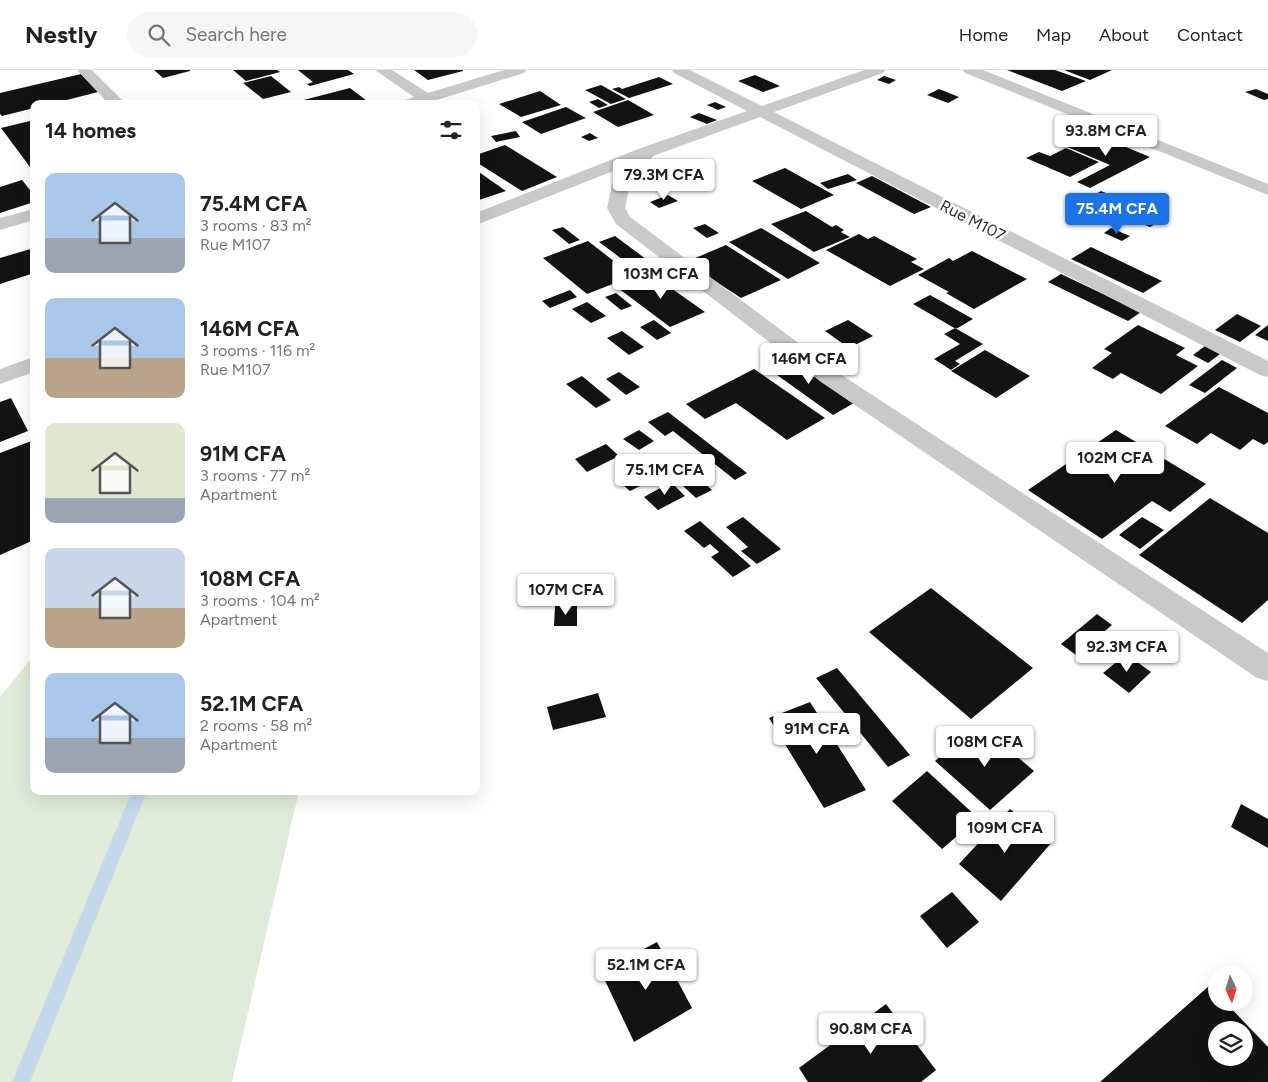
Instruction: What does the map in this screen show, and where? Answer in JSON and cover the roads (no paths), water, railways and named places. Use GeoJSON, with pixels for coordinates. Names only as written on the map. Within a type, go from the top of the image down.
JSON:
{"type":"FeatureCollection","features":[{"type":"Feature","properties":{"kind":"street"},"geometry":{"type":"LineString","coordinates":[[84,70],[114,100]]}},
{"type":"Feature","properties":{"kind":"street"},"geometry":{"type":"LineString","coordinates":[[382,70],[426,98]]}},
{"type":"Feature","properties":{"kind":"street"},"geometry":{"type":"LineString","coordinates":[[420,100],[519,70]]}},
{"type":"Feature","properties":{"kind":"street","name":"Rue M107"},"geometry":{"type":"LineString","coordinates":[[679,70],[1268,370]]}},
{"type":"Feature","properties":{"kind":"street"},"geometry":{"type":"LineString","coordinates":[[480,218],[647,152],[878,70]]}},
{"type":"Feature","properties":{"kind":"street"},"geometry":{"type":"LineString","coordinates":[[970,70],[1268,190]]}},
{"type":"Feature","properties":{"kind":"street"},"geometry":{"type":"LineString","coordinates":[[647,152],[621,184],[616,208],[623,220],[829,377],[1268,669]]}},
{"type":"Feature","properties":{"kind":"street"},"geometry":{"type":"LineString","coordinates":[[0,224],[30,215]]}},
{"type":"Feature","properties":{"kind":"street"},"geometry":{"type":"LineString","coordinates":[[0,376],[30,365]]}},
{"type":"Feature","properties":{"kind":"waterway"},"geometry":{"type":"LineString","coordinates":[[21,1082],[138,795]]}}]}
